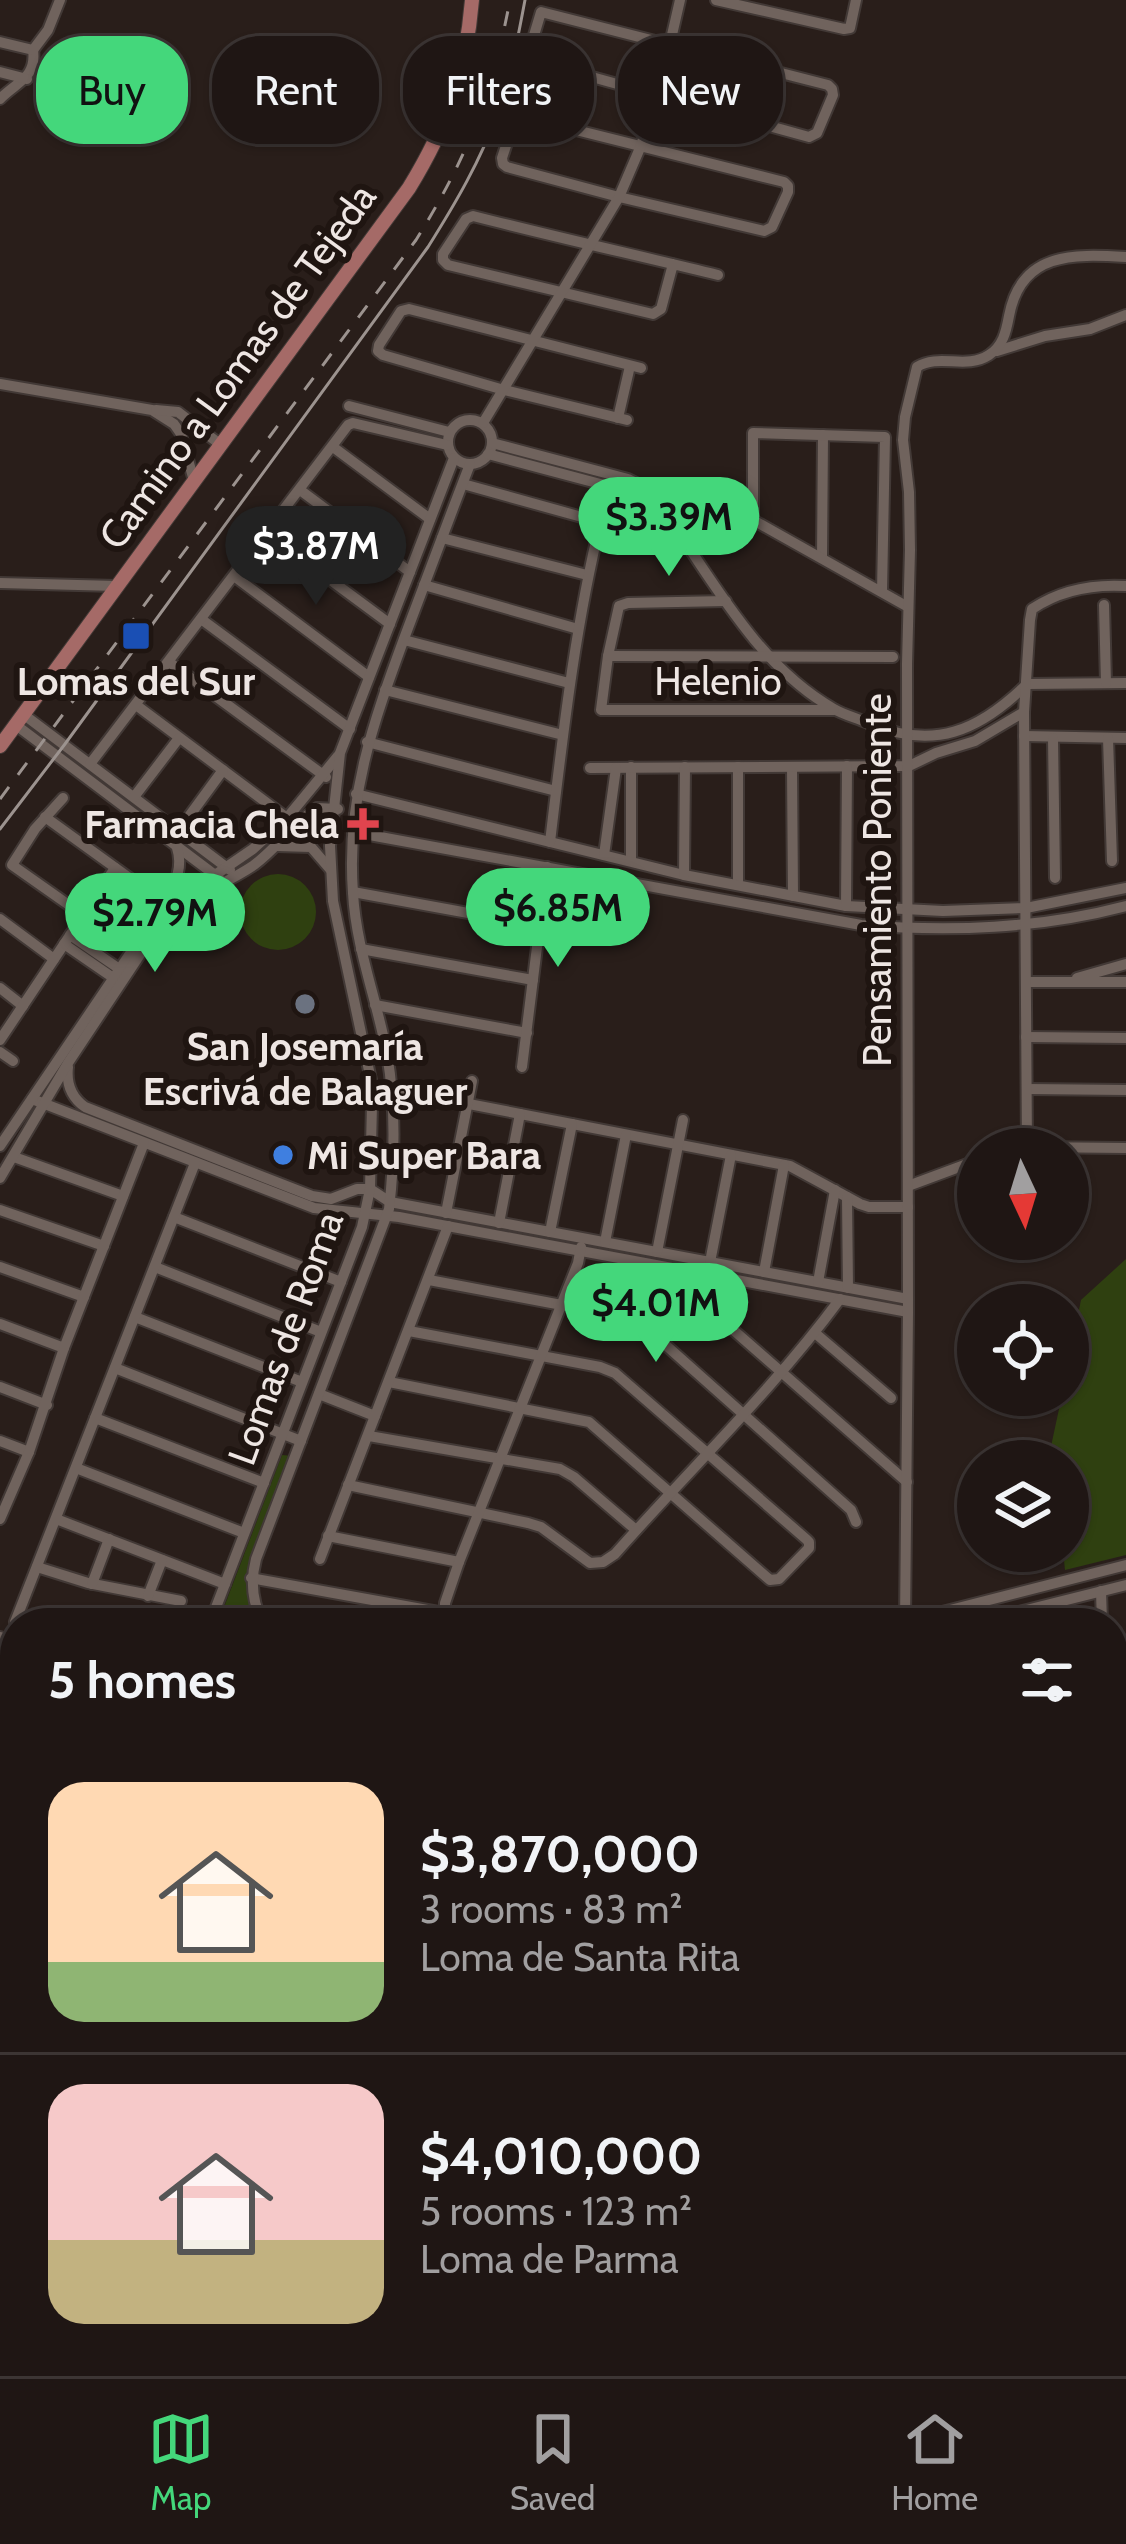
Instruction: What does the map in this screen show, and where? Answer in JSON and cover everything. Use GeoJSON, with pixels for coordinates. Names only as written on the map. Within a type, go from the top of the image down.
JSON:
{"type":"FeatureCollection","features":[{"type":"Feature","properties":{"kind":"main road","name":"Camino a Lomas de Tejeda"},"geometry":{"type":"LineString","coordinates":[[0,746],[409,188],[452,107],[472,0]]}},
{"type":"Feature","properties":{"kind":"street"},"geometry":{"type":"LineString","coordinates":[[0,99],[27,79],[33,50],[48,30],[60,0]]}},
{"type":"Feature","properties":{"kind":"street"},"geometry":{"type":"LineString","coordinates":[[672,36],[680,0]]}},
{"type":"Feature","properties":{"kind":"street"},"geometry":{"type":"LineString","coordinates":[[716,0],[844,29],[853,23],[856,0]]}},
{"type":"Feature","properties":{"kind":"street"},"geometry":{"type":"LineString","coordinates":[[618,85],[534,61],[529,52],[538,17],[547,12],[636,36]]}},
{"type":"Feature","properties":{"kind":"street"},"geometry":{"type":"LineString","coordinates":[[0,42],[33,50]]}},
{"type":"Feature","properties":{"kind":"street"},"geometry":{"type":"LineString","coordinates":[[0,72],[27,79]]}},
{"type":"Feature","properties":{"kind":"street"},"geometry":{"type":"LineString","coordinates":[[783,74],[828,85],[833,94],[817,133],[809,137],[783,130]]}},
{"type":"Feature","properties":{"kind":"street"},"geometry":{"type":"LineString","coordinates":[[522,115],[788,186],[772,227],[764,231],[619,197],[503,164],[513,119],[522,115]]}},
{"type":"Feature","properties":{"kind":"street"},"geometry":{"type":"LineString","coordinates":[[483,423],[619,197],[641,144]]}},
{"type":"Feature","properties":{"kind":"street"},"geometry":{"type":"LineString","coordinates":[[673,264],[658,313],[448,265],[443,254],[469,216],[590,246],[673,264],[718,275]]}},
{"type":"Feature","properties":{"kind":"street"},"geometry":{"type":"LineString","coordinates":[[994,352],[1006,336],[1013,297],[1040,265],[1084,254],[1126,256]]}},
{"type":"Feature","properties":{"kind":"street"},"geometry":{"type":"LineString","coordinates":[[409,308],[534,340],[636,367],[622,419],[504,390],[378,351],[401,311],[409,308]]}},
{"type":"Feature","properties":{"kind":"street"},"geometry":{"type":"LineString","coordinates":[[994,352],[1090,329],[1126,315]]}},
{"type":"Feature","properties":{"kind":"street","name":"Pensamiento Poniente"},"geometry":{"type":"LineString","coordinates":[[903,1608],[909,766],[909,492],[904,417],[914,373],[926,362],[981,360],[994,352]]}},
{"type":"Feature","properties":{"kind":"street"},"geometry":{"type":"LineString","coordinates":[[0,384],[178,412],[220,445]]}},
{"type":"Feature","properties":{"kind":"street"},"geometry":{"type":"LineString","coordinates":[[350,406],[448,439]]}},
{"type":"Feature","properties":{"kind":"street"},"geometry":{"type":"LineString","coordinates":[[152,410],[174,424],[187,446],[194,481]]}},
{"type":"Feature","properties":{"kind":"street"},"geometry":{"type":"LineString","coordinates":[[470,419],[489,430],[490,449],[483,460],[470,464],[454,458],[448,439],[460,421],[470,419]]}},
{"type":"Feature","properties":{"kind":"street"},"geometry":{"type":"LineString","coordinates":[[90,764],[348,424],[448,439]]}},
{"type":"Feature","properties":{"kind":"street"},"geometry":{"type":"LineString","coordinates":[[187,446],[201,430]]}},
{"type":"Feature","properties":{"kind":"street"},"geometry":{"type":"LineString","coordinates":[[882,592],[885,437],[753,433],[752,520],[908,607]]}},
{"type":"Feature","properties":{"kind":"street"},"geometry":{"type":"LineString","coordinates":[[822,558],[823,435]]}},
{"type":"Feature","properties":{"kind":"street"},"geometry":{"type":"LineString","coordinates":[[333,447],[430,519]]}},
{"type":"Feature","properties":{"kind":"street"},"geometry":{"type":"LineString","coordinates":[[490,449],[642,491],[664,512],[726,601],[794,680],[835,710],[886,731],[938,735],[970,727],[990,718],[1027,684],[1126,683]]}},
{"type":"Feature","properties":{"kind":"street","name":"Lomas de Roma"},"geometry":{"type":"LineString","coordinates":[[216,1608],[365,1214],[374,1136],[371,1080],[340,943],[331,870],[340,753],[454,458]]}},
{"type":"Feature","properties":{"kind":"street","name":"Lomas de Roma"},"geometry":{"type":"LineString","coordinates":[[251,1578],[390,1202],[391,1089],[352,892],[354,810],[373,723],[470,464]]}},
{"type":"Feature","properties":{"kind":"street"},"geometry":{"type":"LineString","coordinates":[[463,484],[625,529]]}},
{"type":"Feature","properties":{"kind":"street"},"geometry":{"type":"LineString","coordinates":[[300,490],[410,572]]}},
{"type":"Feature","properties":{"kind":"street"},"geometry":{"type":"LineString","coordinates":[[550,842],[569,683],[601,520]]}},
{"type":"Feature","properties":{"kind":"street"},"geometry":{"type":"LineString","coordinates":[[267,533],[390,624]]}},
{"type":"Feature","properties":{"kind":"street"},"geometry":{"type":"LineString","coordinates":[[442,538],[587,575]]}},
{"type":"Feature","properties":{"kind":"street"},"geometry":{"type":"LineString","coordinates":[[234,576],[369,677]]}},
{"type":"Feature","properties":{"kind":"street"},"geometry":{"type":"LineString","coordinates":[[0,583],[117,586]]}},
{"type":"Feature","properties":{"kind":"street"},"geometry":{"type":"LineString","coordinates":[[424,585],[578,629]]}},
{"type":"Feature","properties":{"kind":"street"},"geometry":{"type":"LineString","coordinates":[[1027,1128],[1024,712],[1032,609],[1071,590],[1126,586]]}},
{"type":"Feature","properties":{"kind":"street"},"geometry":{"type":"LineString","coordinates":[[726,601],[619,606],[608,656],[893,658]]}},
{"type":"Feature","properties":{"kind":"street"},"geometry":{"type":"LineString","coordinates":[[1105,605],[1106,683]]}},
{"type":"Feature","properties":{"kind":"street"},"geometry":{"type":"LineString","coordinates":[[201,619],[350,729]]}},
{"type":"Feature","properties":{"kind":"street"},"geometry":{"type":"LineString","coordinates":[[404,640],[569,683]]}},
{"type":"Feature","properties":{"kind":"street","name":"Helenio"},"geometry":{"type":"LineString","coordinates":[[608,656],[601,710],[835,710]]}},
{"type":"Feature","properties":{"kind":"street"},"geometry":{"type":"LineString","coordinates":[[169,662],[322,776],[337,782]]}},
{"type":"Feature","properties":{"kind":"street"},"geometry":{"type":"LineString","coordinates":[[385,690],[563,735]]}},
{"type":"Feature","properties":{"kind":"street"},"geometry":{"type":"LineString","coordinates":[[136,705],[287,818]]}},
{"type":"Feature","properties":{"kind":"street"},"geometry":{"type":"LineString","coordinates":[[356,712],[373,723]]}},
{"type":"Feature","properties":{"kind":"street"},"geometry":{"type":"LineString","coordinates":[[590,768],[909,766],[976,741],[1024,712]]}},
{"type":"Feature","properties":{"kind":"street"},"geometry":{"type":"LineString","coordinates":[[20,720],[90,764],[98,778],[179,830],[226,875]]}},
{"type":"Feature","properties":{"kind":"street"},"geometry":{"type":"LineString","coordinates":[[20,720],[176,844],[226,875]]}},
{"type":"Feature","properties":{"kind":"street"},"geometry":{"type":"LineString","coordinates":[[1024,736],[1126,738]]}},
{"type":"Feature","properties":{"kind":"street"},"geometry":{"type":"LineString","coordinates":[[134,797],[179,738]]}},
{"type":"Feature","properties":{"kind":"street"},"geometry":{"type":"LineString","coordinates":[[1053,738],[1055,878]]}},
{"type":"Feature","properties":{"kind":"street"},"geometry":{"type":"LineString","coordinates":[[1108,738],[1112,861]]}},
{"type":"Feature","properties":{"kind":"street"},"geometry":{"type":"LineString","coordinates":[[368,742],[556,790]]}},
{"type":"Feature","properties":{"kind":"street"},"geometry":{"type":"LineString","coordinates":[[166,899],[226,875],[287,818],[340,753]]}},
{"type":"Feature","properties":{"kind":"street"},"geometry":{"type":"LineString","coordinates":[[792,766],[793,896]]}},
{"type":"Feature","properties":{"kind":"street"},"geometry":{"type":"LineString","coordinates":[[846,906],[847,766]]}},
{"type":"Feature","properties":{"kind":"street"},"geometry":{"type":"LineString","coordinates":[[604,855],[616,767]]}},
{"type":"Feature","properties":{"kind":"street"},"geometry":{"type":"LineString","coordinates":[[631,767],[631,861]]}},
{"type":"Feature","properties":{"kind":"street"},"geometry":{"type":"LineString","coordinates":[[684,874],[685,767]]}},
{"type":"Feature","properties":{"kind":"street"},"geometry":{"type":"LineString","coordinates":[[738,767],[738,885]]}},
{"type":"Feature","properties":{"kind":"street"},"geometry":{"type":"LineString","coordinates":[[179,830],[223,770]]}},
{"type":"Feature","properties":{"kind":"street"},"geometry":{"type":"LineString","coordinates":[[356,794],[684,874],[846,906],[1026,908],[1126,888]]}},
{"type":"Feature","properties":{"kind":"street"},"geometry":{"type":"LineString","coordinates":[[63,798],[12,865],[83,915]]}},
{"type":"Feature","properties":{"kind":"street"},"geometry":{"type":"LineString","coordinates":[[0,1146],[68,1064],[172,911],[278,846],[309,812],[317,808],[354,810]]}},
{"type":"Feature","properties":{"kind":"street"},"geometry":{"type":"LineString","coordinates":[[45,818],[135,882]]}},
{"type":"Feature","properties":{"kind":"street"},"geometry":{"type":"LineString","coordinates":[[352,832],[861,925],[950,930],[1026,926],[1126,906]]}},
{"type":"Feature","properties":{"kind":"street"},"geometry":{"type":"LineString","coordinates":[[0,1178],[38,1102],[115,972],[166,899],[180,865],[176,844]]}},
{"type":"Feature","properties":{"kind":"street"},"geometry":{"type":"LineString","coordinates":[[278,846],[311,847],[331,870]]}},
{"type":"Feature","properties":{"kind":"street"},"geometry":{"type":"LineString","coordinates":[[523,1067],[547,867]]}},
{"type":"Feature","properties":{"kind":"street"},"geometry":{"type":"LineString","coordinates":[[0,1040],[116,868]]}},
{"type":"Feature","properties":{"kind":"street"},"geometry":{"type":"LineString","coordinates":[[352,892],[540,926]]}},
{"type":"Feature","properties":{"kind":"street"},"geometry":{"type":"LineString","coordinates":[[0,919],[54,959]]}},
{"type":"Feature","properties":{"kind":"street"},"geometry":{"type":"LineString","coordinates":[[67,940],[115,972]]}},
{"type":"Feature","properties":{"kind":"street"},"geometry":{"type":"LineString","coordinates":[[361,949],[533,980]]}},
{"type":"Feature","properties":{"kind":"street"},"geometry":{"type":"LineString","coordinates":[[1062,982],[1126,964]]}},
{"type":"Feature","properties":{"kind":"street"},"geometry":{"type":"LineString","coordinates":[[1026,982],[1126,982]]}},
{"type":"Feature","properties":{"kind":"street"},"geometry":{"type":"LineString","coordinates":[[0,988],[23,1006]]}},
{"type":"Feature","properties":{"kind":"street"},"geometry":{"type":"LineString","coordinates":[[375,1005],[526,1034]]}},
{"type":"Feature","properties":{"kind":"street"},"geometry":{"type":"LineString","coordinates":[[1026,1037],[1126,1038]]}},
{"type":"Feature","properties":{"kind":"street"},"geometry":{"type":"LineString","coordinates":[[0,1052],[13,1061]]}},
{"type":"Feature","properties":{"kind":"street"},"geometry":{"type":"LineString","coordinates":[[68,1064],[68,1085],[85,1107],[312,1196],[331,1199],[370,1189],[390,1202],[447,1219],[720,1277],[908,1306]]}},
{"type":"Feature","properties":{"kind":"street"},"geometry":{"type":"LineString","coordinates":[[320,1559],[429,1280],[447,1219],[472,1082]]}},
{"type":"Feature","properties":{"kind":"street"},"geometry":{"type":"LineString","coordinates":[[391,1089],[784,1165],[869,1207],[908,1207]]}},
{"type":"Feature","properties":{"kind":"street"},"geometry":{"type":"LineString","coordinates":[[1027,1089],[1126,1090]]}},
{"type":"Feature","properties":{"kind":"street"},"geometry":{"type":"LineString","coordinates":[[38,1102],[304,1206],[499,1222],[550,1232],[582,1245],[605,1242],[818,1282],[844,1294]]}},
{"type":"Feature","properties":{"kind":"street"},"geometry":{"type":"LineString","coordinates":[[499,1222],[520,1114]]}},
{"type":"Feature","properties":{"kind":"street"},"geometry":{"type":"LineString","coordinates":[[657,1252],[683,1120]]}},
{"type":"Feature","properties":{"kind":"street"},"geometry":{"type":"LineString","coordinates":[[550,1232],[572,1124]]}},
{"type":"Feature","properties":{"kind":"street"},"geometry":{"type":"LineString","coordinates":[[605,1242],[626,1135]]}},
{"type":"Feature","properties":{"kind":"street"},"geometry":{"type":"LineString","coordinates":[[0,1520],[3,1502],[29,1452],[144,1143]]}},
{"type":"Feature","properties":{"kind":"street"},"geometry":{"type":"LineString","coordinates":[[1089,1147],[1126,1148]]}},
{"type":"Feature","properties":{"kind":"street"},"geometry":{"type":"LineString","coordinates":[[710,1262],[731,1155]]}},
{"type":"Feature","properties":{"kind":"street"},"geometry":{"type":"LineString","coordinates":[[14,1156],[123,1196]]}},
{"type":"Feature","properties":{"kind":"street"},"geometry":{"type":"LineString","coordinates":[[22,1608],[195,1163]]}},
{"type":"Feature","properties":{"kind":"street"},"geometry":{"type":"LineString","coordinates":[[764,1272],[784,1165]]}},
{"type":"Feature","properties":{"kind":"street"},"geometry":{"type":"LineString","coordinates":[[908,1186],[957,1168]]}},
{"type":"Feature","properties":{"kind":"street"},"geometry":{"type":"LineString","coordinates":[[818,1282],[841,1194]]}},
{"type":"Feature","properties":{"kind":"street"},"geometry":{"type":"LineString","coordinates":[[348,1485],[541,1527],[590,1563],[609,1560],[815,1333],[844,1294],[841,1194]]}},
{"type":"Feature","properties":{"kind":"street"},"geometry":{"type":"LineString","coordinates":[[0,1210],[104,1246]]}},
{"type":"Feature","properties":{"kind":"street"},"geometry":{"type":"LineString","coordinates":[[174,1216],[341,1282]]}},
{"type":"Feature","properties":{"kind":"street"},"geometry":{"type":"LineString","coordinates":[[447,1608],[459,1562],[582,1245]]}},
{"type":"Feature","properties":{"kind":"street"},"geometry":{"type":"LineString","coordinates":[[0,1267],[84,1297]]}},
{"type":"Feature","properties":{"kind":"street"},"geometry":{"type":"LineString","coordinates":[[154,1267],[321,1332]]}},
{"type":"Feature","properties":{"kind":"street"},"geometry":{"type":"LineString","coordinates":[[664,1340],[720,1277]]}},
{"type":"Feature","properties":{"kind":"street"},"geometry":{"type":"LineString","coordinates":[[429,1280],[633,1319],[651,1329],[851,1510],[856,1522]]}},
{"type":"Feature","properties":{"kind":"street"},"geometry":{"type":"LineString","coordinates":[[699,1300],[907,1482]]}},
{"type":"Feature","properties":{"kind":"street"},"geometry":{"type":"LineString","coordinates":[[135,1317],[302,1382]]}},
{"type":"Feature","properties":{"kind":"street"},"geometry":{"type":"LineString","coordinates":[[0,1324],[64,1348]]}},
{"type":"Feature","properties":{"kind":"street"},"geometry":{"type":"LineString","coordinates":[[389,1382],[589,1422],[770,1580],[778,1579],[808,1548],[809,1542],[615,1372],[409,1331]]}},
{"type":"Feature","properties":{"kind":"street"},"geometry":{"type":"LineString","coordinates":[[815,1333],[891,1398]]}},
{"type":"Feature","properties":{"kind":"street"},"geometry":{"type":"LineString","coordinates":[[115,1368],[301,1441]]}},
{"type":"Feature","properties":{"kind":"street"},"geometry":{"type":"LineString","coordinates":[[0,1387],[47,1405]]}},
{"type":"Feature","properties":{"kind":"street"},"geometry":{"type":"LineString","coordinates":[[319,1394],[375,1416]]}},
{"type":"Feature","properties":{"kind":"street"},"geometry":{"type":"LineString","coordinates":[[95,1418],[263,1483]]}},
{"type":"Feature","properties":{"kind":"street"},"geometry":{"type":"LineString","coordinates":[[369,1436],[567,1472],[636,1530]]}},
{"type":"Feature","properties":{"kind":"street"},"geometry":{"type":"LineString","coordinates":[[0,1441],[29,1452]]}},
{"type":"Feature","properties":{"kind":"street"},"geometry":{"type":"LineString","coordinates":[[76,1468],[244,1533]]}},
{"type":"Feature","properties":{"kind":"street"},"geometry":{"type":"LineString","coordinates":[[56,1519],[225,1584]]}},
{"type":"Feature","properties":{"kind":"street"},"geometry":{"type":"LineString","coordinates":[[328,1536],[459,1562]]}},
{"type":"Feature","properties":{"kind":"street"},"geometry":{"type":"LineString","coordinates":[[92,1584],[109,1539]]}},
{"type":"Feature","properties":{"kind":"street"},"geometry":{"type":"LineString","coordinates":[[148,1596],[162,1560]]}},
{"type":"Feature","properties":{"kind":"street"},"geometry":{"type":"LineString","coordinates":[[959,1608],[1126,1565]]}},
{"type":"Feature","properties":{"kind":"street"},"geometry":{"type":"LineString","coordinates":[[37,1567],[92,1584],[181,1601]]}},
{"type":"Feature","properties":{"kind":"street"},"geometry":{"type":"LineString","coordinates":[[258,1608],[251,1578],[396,1608]]}},
{"type":"Feature","properties":{"kind":"street"},"geometry":{"type":"LineString","coordinates":[[1049,1608],[1126,1585]]}},
{"type":"Feature","properties":{"kind":"street"},"geometry":{"type":"LineString","coordinates":[[1101,1591],[1102,1608]]}},
{"type":"Feature","properties":{"kind":"street"},"geometry":{"type":"LineString","coordinates":[[1022,1592],[1022,1608]]}},
{"type":"Feature","properties":{"kind":"green space"},"geometry":{"type":"Polygon","coordinates":[[[278,874],[305,885],[316,912],[305,939],[278,950],[251,939],[240,912],[251,885],[278,874]]]}},
{"type":"Feature","properties":{"kind":"green space"},"geometry":{"type":"Polygon","coordinates":[[[1126,1259],[1126,1555],[1089,1564],[1089,1440],[1052,1440],[1058,1416],[1089,1416],[1089,1293],[1126,1259]]]}},
{"type":"Feature","properties":{"kind":"green space"},"geometry":{"type":"Polygon","coordinates":[[[282,1455],[293,1456],[247,1577],[251,1608],[224,1608],[282,1455]]]}},
{"type":"Feature","properties":{"kind":"tram line"},"geometry":{"type":"LineString","coordinates":[[0,829],[428,247],[491,130],[525,0]]}},
{"type":"Feature","properties":{"kind":"railway"},"geometry":{"type":"LineString","coordinates":[[0,799],[416,240],[475,125],[510,0]]}},
{"type":"Feature","properties":{"kind":"place","name":"Lomas del Sur"},"geometry":{"type":"Point","coordinates":[136,636]}},
{"type":"Feature","properties":{"kind":"place","name":"Farmacia Chela"},"geometry":{"type":"Point","coordinates":[363,824]}},
{"type":"Feature","properties":{"kind":"place","name":"San Josemaría Escrivá de Balaguer"},"geometry":{"type":"Point","coordinates":[305,1004]}},
{"type":"Feature","properties":{"kind":"place","name":"Mi Super Bara"},"geometry":{"type":"Point","coordinates":[283,1155]}}]}
